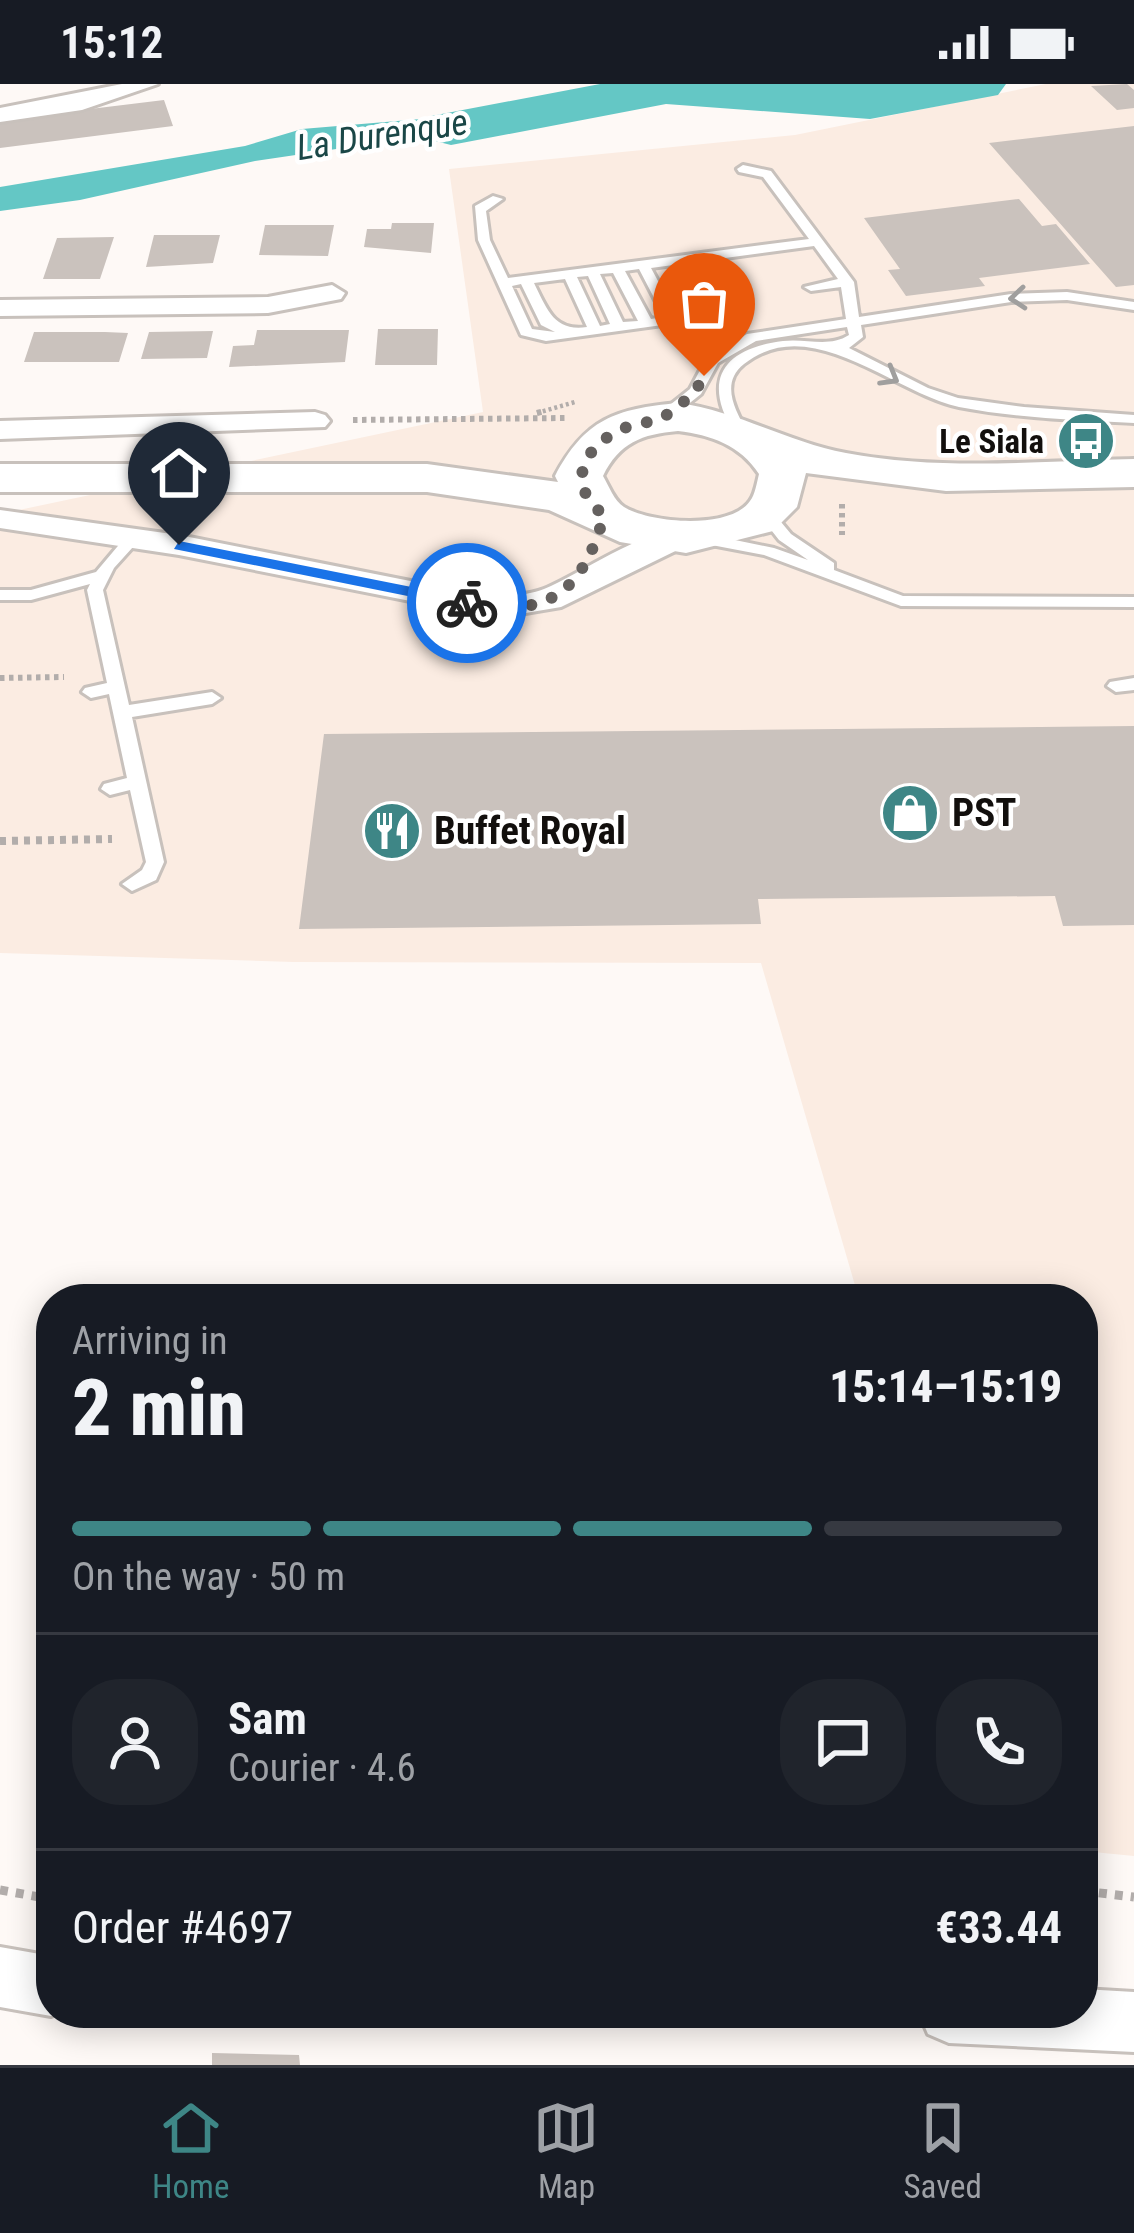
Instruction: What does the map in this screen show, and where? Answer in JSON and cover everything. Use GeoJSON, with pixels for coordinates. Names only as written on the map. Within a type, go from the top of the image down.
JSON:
{"type":"FeatureCollection","features":[{"type":"Feature","properties":{"kind":"main road"},"geometry":{"type":"LineString","coordinates":[[427,478],[558,458],[633,424],[688,418],[813,461],[946,474],[1134,473]]}},
{"type":"Feature","properties":{"kind":"main road"},"geometry":{"type":"LineString","coordinates":[[751,437],[783,475],[770,510]]}},
{"type":"Feature","properties":{"kind":"main road"},"geometry":{"type":"LineString","coordinates":[[596,444],[579,476],[601,513]]}},
{"type":"Feature","properties":{"kind":"main road"},"geometry":{"type":"LineString","coordinates":[[0,478],[427,478],[560,496],[637,531],[693,538],[730,532],[770,510],[830,489],[946,474]]}},
{"type":"Feature","properties":{"kind":"street"},"geometry":{"type":"LineString","coordinates":[[0,115],[82,104],[147,84]]}},
{"type":"Feature","properties":{"kind":"street"},"geometry":{"type":"LineString","coordinates":[[0,308],[268,305],[332,293]]}},
{"type":"Feature","properties":{"kind":"street"},"geometry":{"type":"LineString","coordinates":[[0,430],[315,421]]}},
{"type":"Feature","properties":{"kind":"street"},"geometry":{"type":"LineString","coordinates":[[572,588],[593,550],[601,513]]}},
{"type":"Feature","properties":{"kind":"street"},"geometry":{"type":"LineString","coordinates":[[0,519],[134,537],[496,608],[549,600],[622,561],[693,538]]}},
{"type":"Feature","properties":{"kind":"street"},"geometry":{"type":"LineString","coordinates":[[0,1977],[36,1983]]}},
{"type":"Feature","properties":{"kind":"street"},"geometry":{"type":"LineString","coordinates":[[1098,2020],[1134,2022]]}},
{"type":"Feature","properties":{"kind":"lane"},"geometry":{"type":"LineString","coordinates":[[743,169],[767,174],[790,204],[847,282],[855,319],[855,341],[832,348],[772,348],[733,364],[720,388],[721,400],[751,437]]}},
{"type":"Feature","properties":{"kind":"lane"},"geometry":{"type":"LineString","coordinates":[[497,199],[479,209],[484,240],[526,332],[546,338],[672,320],[643,265]]}},
{"type":"Feature","properties":{"kind":"lane"},"geometry":{"type":"LineString","coordinates":[[768,207],[790,204]]}},
{"type":"Feature","properties":{"kind":"lane"},"geometry":{"type":"LineString","coordinates":[[484,240],[508,238]]}},
{"type":"Feature","properties":{"kind":"lane"},"geometry":{"type":"LineString","coordinates":[[502,283],[817,242]]}},
{"type":"Feature","properties":{"kind":"lane"},"geometry":{"type":"LineString","coordinates":[[617,268],[647,325]]}},
{"type":"Feature","properties":{"kind":"lane"},"geometry":{"type":"LineString","coordinates":[[592,271],[620,328]]}},
{"type":"Feature","properties":{"kind":"lane"},"geometry":{"type":"LineString","coordinates":[[569,274],[596,331]]}},
{"type":"Feature","properties":{"kind":"lane"},"geometry":{"type":"LineString","coordinates":[[526,280],[546,322],[574,334]]}},
{"type":"Feature","properties":{"kind":"lane"},"geometry":{"type":"LineString","coordinates":[[811,286],[847,282]]}},
{"type":"Feature","properties":{"kind":"lane"},"geometry":{"type":"LineString","coordinates":[[662,419],[696,391],[712,360],[737,342],[825,323],[1047,296],[1134,306]]}},
{"type":"Feature","properties":{"kind":"lane"},"geometry":{"type":"LineString","coordinates":[[825,323],[819,335],[832,348],[940,399],[1134,418]]}},
{"type":"Feature","properties":{"kind":"lane"},"geometry":{"type":"LineString","coordinates":[[770,510],[785,537],[853,585]]}},
{"type":"Feature","properties":{"kind":"lane"},"geometry":{"type":"LineString","coordinates":[[132,884],[149,875],[155,862],[95,590],[100,576],[134,537]]}},
{"type":"Feature","properties":{"kind":"lane"},"geometry":{"type":"LineString","coordinates":[[693,538],[768,551],[853,585],[921,603],[1134,602]]}},
{"type":"Feature","properties":{"kind":"lane"},"geometry":{"type":"LineString","coordinates":[[0,595],[31,595],[100,576]]}},
{"type":"Feature","properties":{"kind":"lane"},"geometry":{"type":"LineString","coordinates":[[74,616],[100,611]]}},
{"type":"Feature","properties":{"kind":"lane"},"geometry":{"type":"LineString","coordinates":[[91,692],[117,686]]}},
{"type":"Feature","properties":{"kind":"lane"},"geometry":{"type":"LineString","coordinates":[[123,712],[212,698]]}},
{"type":"Feature","properties":{"kind":"lane"},"geometry":{"type":"LineString","coordinates":[[110,789],[138,782]]}},
{"type":"Feature","properties":{"kind":"path"},"geometry":{"type":"LineString","coordinates":[[315,421],[530,415]]}},
{"type":"Feature","properties":{"kind":"path"},"geometry":{"type":"LineString","coordinates":[[833,542],[845,530],[842,503],[834,497]]}},
{"type":"Feature","properties":{"kind":"path"},"geometry":{"type":"LineString","coordinates":[[0,841],[150,838]]}},
{"type":"Feature","properties":{"kind":"path"},"geometry":{"type":"LineString","coordinates":[[0,1890],[36,1896]]}},
{"type":"Feature","properties":{"kind":"path"},"geometry":{"type":"LineString","coordinates":[[1098,1893],[1134,1897]]}},
{"type":"Feature","properties":{"kind":"shaded area"},"geometry":{"type":"Polygon","coordinates":[[[1046,84],[1134,84],[1134,1856],[1098,1852],[1098,1284],[855,1284],[761,963],[293,962],[0,953],[0,514],[483,412],[449,169],[795,135],[1046,84]]]}},
{"type":"Feature","properties":{"kind":"water"},"geometry":{"type":"Polygon","coordinates":[[[601,98],[524,126],[461,139],[404,139],[255,161],[80,200],[0,211],[0,187],[245,146],[302,129],[515,111],[601,98]]]}},
{"type":"Feature","properties":{"kind":"building"},"geometry":{"type":"Polygon","coordinates":[[[1127,84],[1134,90],[1134,108],[1117,110],[1091,86],[1127,84]]]}},
{"type":"Feature","properties":{"kind":"building"},"geometry":{"type":"Polygon","coordinates":[[[164,100],[173,126],[0,148],[0,120],[164,100]]]}},
{"type":"Feature","properties":{"kind":"building"},"geometry":{"type":"Polygon","coordinates":[[[1134,126],[1134,285],[1116,287],[989,143],[1134,126]]]}},
{"type":"Feature","properties":{"kind":"building"},"geometry":{"type":"Polygon","coordinates":[[[1019,199],[1042,226],[1056,224],[1090,264],[979,278],[985,286],[906,296],[888,270],[900,269],[864,218],[1019,199]]]}},
{"type":"Feature","properties":{"kind":"building"},"geometry":{"type":"Polygon","coordinates":[[[392,223],[434,223],[431,253],[364,247],[367,229],[391,229],[392,223]]]}},
{"type":"Feature","properties":{"kind":"building"},"geometry":{"type":"Polygon","coordinates":[[[265,225],[334,225],[328,256],[259,255],[265,225]]]}},
{"type":"Feature","properties":{"kind":"building"},"geometry":{"type":"Polygon","coordinates":[[[154,235],[220,235],[213,263],[146,267],[154,235]]]}},
{"type":"Feature","properties":{"kind":"building"},"geometry":{"type":"Polygon","coordinates":[[[114,237],[100,279],[43,279],[57,238],[114,237]]]}},
{"type":"Feature","properties":{"kind":"building"},"geometry":{"type":"Polygon","coordinates":[[[378,329],[438,329],[437,365],[375,365],[378,329]]]}},
{"type":"Feature","properties":{"kind":"building"},"geometry":{"type":"Polygon","coordinates":[[[257,330],[349,330],[345,362],[229,367],[233,346],[254,345],[257,330]]]}},
{"type":"Feature","properties":{"kind":"building"},"geometry":{"type":"Polygon","coordinates":[[[213,331],[207,358],[141,359],[149,332],[213,331]]]}},
{"type":"Feature","properties":{"kind":"building"},"geometry":{"type":"Polygon","coordinates":[[[34,332],[128,333],[119,362],[24,362],[34,332]]]}},
{"type":"Feature","properties":{"kind":"building"},"geometry":{"type":"Polygon","coordinates":[[[1134,726],[1134,925],[1063,926],[1055,896],[758,899],[761,924],[299,929],[324,734],[1134,726]]]}},
{"type":"Feature","properties":{"kind":"building"},"geometry":{"type":"Polygon","coordinates":[[[212,2053],[299,2055],[300,2065],[212,2065],[212,2053]]]}},
{"type":"Feature","properties":{"kind":"waterway","name":"La Durenque"},"geometry":{"type":"LineString","coordinates":[[451,128],[666,88],[870,103],[979,84]]}},
{"type":"Feature","properties":{"kind":"way so far"},"geometry":{"type":"LineString","coordinates":[[467,603],[523,607],[572,588],[593,550],[604,515],[584,494],[579,476],[584,459],[610,434],[662,419],[696,391],[704,376]]}},
{"type":"Feature","properties":{"kind":"place","name":"Le Siala"},"geometry":{"type":"Point","coordinates":[1086,441]}},
{"type":"Feature","properties":{"kind":"place","name":"PST"},"geometry":{"type":"Point","coordinates":[910,813]}},
{"type":"Feature","properties":{"kind":"place","name":"Buffet Royal"},"geometry":{"type":"Point","coordinates":[392,831]}},
{"type":"Feature","properties":{"kind":"route"},"geometry":{"type":"LineString","coordinates":[[179,545],[467,603]]}}]}
